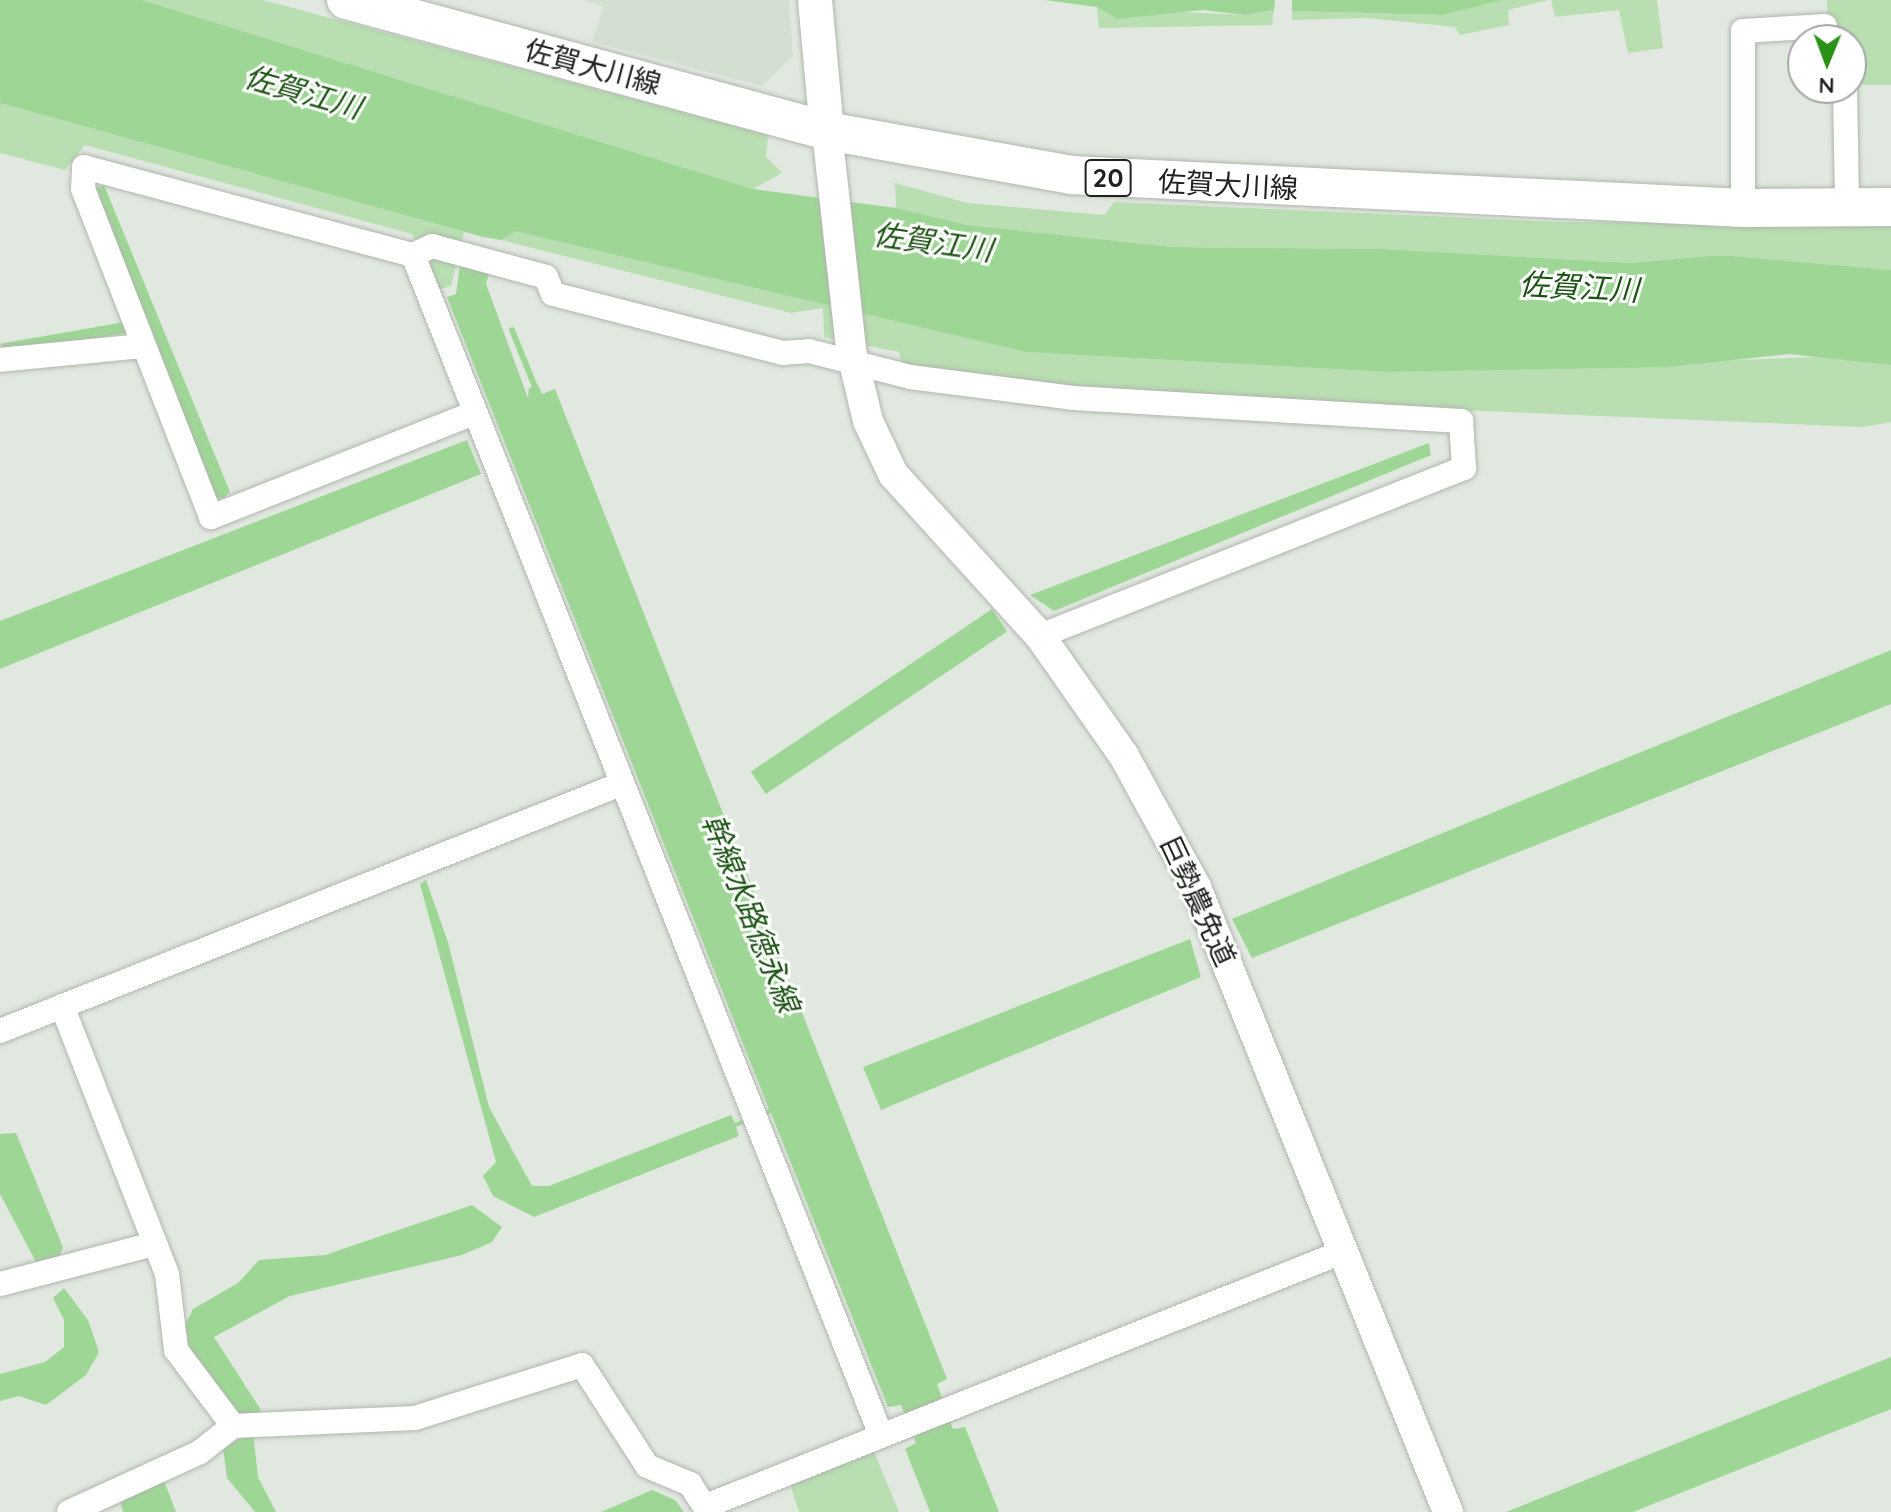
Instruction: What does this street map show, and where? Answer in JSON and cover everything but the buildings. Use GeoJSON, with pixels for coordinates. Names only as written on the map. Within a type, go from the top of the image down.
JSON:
{"type":"FeatureCollection","features":[{"type":"Feature","properties":{"kind":"main road","name":"佐賀大川線"},"geometry":{"type":"LineString","coordinates":[[346,0],[827,131],[1071,175],[1743,208],[1891,207]]}},
{"type":"Feature","properties":{"kind":"main road"},"geometry":{"type":"LineString","coordinates":[[815,0],[827,131]]}},
{"type":"Feature","properties":{"kind":"street"},"geometry":{"type":"LineString","coordinates":[[1743,208],[1743,31],[1787,28]]}},
{"type":"Feature","properties":{"kind":"street"},"geometry":{"type":"LineString","coordinates":[[1845,104],[1847,208]]}},
{"type":"Feature","properties":{"kind":"street","name":"巨勢農免道"},"geometry":{"type":"LineString","coordinates":[[827,131],[835,171],[853,357],[868,421],[893,474],[1040,636],[1124,756],[1196,887],[1448,1512]]}},
{"type":"Feature","properties":{"kind":"street"},"geometry":{"type":"LineString","coordinates":[[474,413],[211,517],[83,189],[84,167],[413,255],[432,246],[459,253],[546,277],[553,294],[782,353],[809,351],[853,357],[1073,398],[1461,421],[1464,468],[1040,636]]}},
{"type":"Feature","properties":{"kind":"street"},"geometry":{"type":"LineString","coordinates":[[413,255],[752,1118],[892,1430]]}},
{"type":"Feature","properties":{"kind":"street"},"geometry":{"type":"LineString","coordinates":[[0,360],[143,346]]}},
{"type":"Feature","properties":{"kind":"street"},"geometry":{"type":"LineString","coordinates":[[0,1031],[621,784]]}},
{"type":"Feature","properties":{"kind":"street"},"geometry":{"type":"LineString","coordinates":[[62,1006],[167,1274],[176,1350],[233,1426]]}},
{"type":"Feature","properties":{"kind":"street"},"geometry":{"type":"LineString","coordinates":[[0,1284],[154,1244]]}},
{"type":"Feature","properties":{"kind":"street"},"geometry":{"type":"LineString","coordinates":[[69,1512],[200,1452],[233,1426],[415,1418],[582,1365],[647,1466],[690,1484],[707,1509],[951,1406],[1345,1251]]}},
{"type":"Feature","properties":{"kind":"shaded area"},"geometry":{"type":"Polygon","coordinates":[[[142,0],[263,0],[768,135],[766,157],[782,173],[753,189],[142,0]]]}},
{"type":"Feature","properties":{"kind":"shaded area"},"geometry":{"type":"Polygon","coordinates":[[[584,0],[789,0],[793,56],[762,86],[592,42],[603,7],[584,0]]]}},
{"type":"Feature","properties":{"kind":"shaded area"},"geometry":{"type":"Polygon","coordinates":[[[1503,0],[1549,0],[1508,10],[1509,25],[1460,35],[1455,27],[1367,18],[1292,20],[1292,11],[1443,15],[1503,0]]]}},
{"type":"Feature","properties":{"kind":"shaded area"},"geometry":{"type":"Polygon","coordinates":[[[1551,0],[1657,0],[1663,48],[1628,53],[1619,10],[1555,17],[1551,0]]]}},
{"type":"Feature","properties":{"kind":"shaded area"},"geometry":{"type":"Polygon","coordinates":[[[1827,0],[1891,0],[1891,85],[1867,85],[1867,24],[1828,24],[1827,0]]]}},
{"type":"Feature","properties":{"kind":"shaded area"},"geometry":{"type":"Polygon","coordinates":[[[1097,7],[1117,19],[1165,11],[1245,15],[1274,10],[1272,25],[1099,28],[1097,7]]]}},
{"type":"Feature","properties":{"kind":"shaded area"},"geometry":{"type":"Polygon","coordinates":[[[0,103],[464,232],[451,286],[434,291],[412,234],[85,145],[65,170],[0,153],[0,103]]]}},
{"type":"Feature","properties":{"kind":"shaded area"},"geometry":{"type":"Polygon","coordinates":[[[895,183],[967,203],[1105,215],[1114,202],[1557,222],[1891,224],[1891,270],[1720,255],[1631,263],[1383,249],[1173,247],[968,225],[896,208],[895,183]]]}},
{"type":"Feature","properties":{"kind":"shaded area"},"geometry":{"type":"Polygon","coordinates":[[[515,230],[1025,352],[1386,372],[1850,356],[1891,365],[1891,422],[1863,427],[1077,394],[903,368],[899,352],[824,337],[823,308],[791,313],[501,240],[515,230]]]}},
{"type":"Feature","properties":{"kind":"shaded area"},"geometry":{"type":"Polygon","coordinates":[[[874,1452],[899,1512],[799,1512],[790,1484],[874,1452]]]}},
{"type":"Feature","properties":{"kind":"water","name":"佐賀江川"},"geometry":{"type":"Polygon","coordinates":[[[0,0],[142,0],[753,189],[896,208],[968,225],[1173,247],[1383,249],[1631,263],[1720,255],[1891,270],[1891,365],[1789,354],[1668,367],[1386,372],[1025,352],[515,231],[501,240],[483,237],[0,103],[0,0]]]}},
{"type":"Feature","properties":{"kind":"water"},"geometry":{"type":"Polygon","coordinates":[[[1044,0],[1275,0],[1274,10],[1245,15],[1202,10],[1117,19],[1097,7],[1044,0]]]}},
{"type":"Feature","properties":{"kind":"water"},"geometry":{"type":"Polygon","coordinates":[[[1292,0],[1503,0],[1443,15],[1292,11],[1292,0]]]}},
{"type":"Feature","properties":{"kind":"water"},"geometry":{"type":"Polygon","coordinates":[[[104,185],[230,492],[224,498],[215,498],[94,189],[104,185]]]}},
{"type":"Feature","properties":{"kind":"water"},"geometry":{"type":"Polygon","coordinates":[[[460,265],[489,274],[486,284],[528,398],[529,388],[538,385],[542,394],[555,389],[947,1379],[937,1384],[953,1429],[965,1427],[999,1512],[930,1512],[905,1449],[916,1443],[901,1405],[888,1407],[771,1113],[736,1127],[739,1136],[534,1217],[493,1196],[483,1176],[496,1162],[420,884],[426,880],[448,942],[489,1107],[532,1186],[549,1186],[731,1115],[735,1123],[769,1109],[447,297],[456,294],[460,265]]]}},
{"type":"Feature","properties":{"kind":"water"},"geometry":{"type":"Polygon","coordinates":[[[124,322],[126,333],[3,355],[1,344],[124,322]]]}},
{"type":"Feature","properties":{"kind":"water"},"geometry":{"type":"Polygon","coordinates":[[[467,440],[481,474],[0,669],[0,621],[467,440]]]}},
{"type":"Feature","properties":{"kind":"water"},"geometry":{"type":"Polygon","coordinates":[[[1429,443],[1431,455],[1054,611],[1030,595],[1429,443]]]}},
{"type":"Feature","properties":{"kind":"water"},"geometry":{"type":"Polygon","coordinates":[[[992,609],[1007,631],[766,794],[751,772],[992,609]]]}},
{"type":"Feature","properties":{"kind":"water"},"geometry":{"type":"Polygon","coordinates":[[[1891,650],[1891,704],[1252,958],[1232,919],[1891,650]]]}},
{"type":"Feature","properties":{"kind":"water"},"geometry":{"type":"Polygon","coordinates":[[[1190,939],[1201,977],[881,1110],[863,1067],[1190,939]]]}},
{"type":"Feature","properties":{"kind":"water"},"geometry":{"type":"Polygon","coordinates":[[[16,1133],[63,1247],[58,1258],[37,1264],[0,1194],[0,1134],[16,1133]]]}},
{"type":"Feature","properties":{"kind":"water"},"geometry":{"type":"Polygon","coordinates":[[[472,1205],[502,1227],[492,1242],[462,1255],[290,1296],[214,1337],[261,1410],[249,1417],[236,1414],[189,1346],[185,1325],[193,1309],[238,1283],[259,1260],[325,1255],[472,1205]]]}},
{"type":"Feature","properties":{"kind":"water"},"geometry":{"type":"Polygon","coordinates":[[[64,1288],[88,1320],[99,1352],[86,1375],[46,1405],[19,1396],[0,1401],[0,1374],[45,1362],[64,1347],[64,1320],[53,1298],[64,1288]]]}},
{"type":"Feature","properties":{"kind":"water"},"geometry":{"type":"Polygon","coordinates":[[[1891,1357],[1891,1409],[1633,1512],[1506,1512],[1891,1357]]]}},
{"type":"Feature","properties":{"kind":"water"},"geometry":{"type":"Polygon","coordinates":[[[253,1432],[258,1477],[276,1512],[255,1512],[227,1478],[223,1448],[253,1432]]]}},
{"type":"Feature","properties":{"kind":"water"},"geometry":{"type":"Polygon","coordinates":[[[164,1481],[176,1512],[123,1512],[119,1498],[164,1481]]]}},
{"type":"Feature","properties":{"kind":"water"},"geometry":{"type":"Polygon","coordinates":[[[652,1490],[675,1500],[684,1512],[601,1512],[652,1490]]]}},
{"type":"Feature","properties":{"kind":"waterway","name":"幹線水路徳永線"},"geometry":{"type":"LineString","coordinates":[[512,330],[537,392]]}}]}
